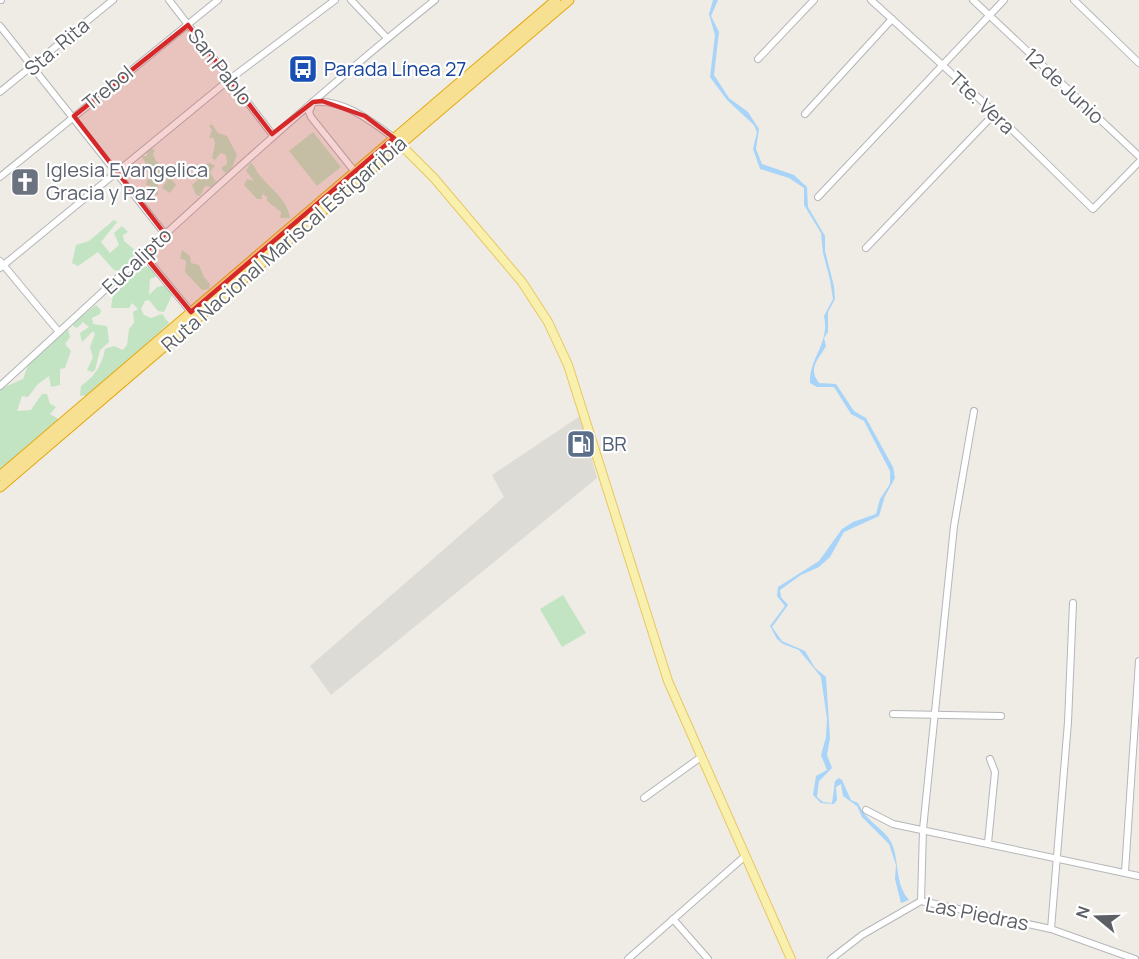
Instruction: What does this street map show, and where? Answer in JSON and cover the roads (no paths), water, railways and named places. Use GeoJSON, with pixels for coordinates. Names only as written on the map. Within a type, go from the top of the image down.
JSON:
{"type":"FeatureCollection","features":[{"type":"Feature","properties":{"kind":"highway","name":"Ruta Nacional Mariscal Estigarribia"},"geometry":{"type":"LineString","coordinates":[[0,487],[398,141],[556,0]]}},
{"type":"Feature","properties":{"kind":"highway","name":"Ruta Nacional Mariscal Estigarribia"},"geometry":{"type":"LineString","coordinates":[[0,476],[355,172],[398,141],[569,0]]}},
{"type":"Feature","properties":{"kind":"main road"},"geometry":{"type":"LineString","coordinates":[[398,141],[497,251],[549,322],[568,365],[668,681],[790,959]]}},
{"type":"Feature","properties":{"kind":"street","name":"Sta. Rita"},"geometry":{"type":"LineString","coordinates":[[0,92],[112,0]]}},
{"type":"Feature","properties":{"kind":"street","name":"San Pablo"},"geometry":{"type":"LineString","coordinates":[[169,0],[272,135]]}},
{"type":"Feature","properties":{"kind":"street","name":"Trebol"},"geometry":{"type":"LineString","coordinates":[[0,177],[218,0]]}},
{"type":"Feature","properties":{"kind":"street"},"geometry":{"type":"LineString","coordinates":[[59,332],[1,264],[230,80],[335,0]]}},
{"type":"Feature","properties":{"kind":"street"},"geometry":{"type":"LineString","coordinates":[[351,0],[387,39]]}},
{"type":"Feature","properties":{"kind":"street","name":"Eucalipto"},"geometry":{"type":"LineString","coordinates":[[0,386],[272,135],[435,0]]}},
{"type":"Feature","properties":{"kind":"street"},"geometry":{"type":"LineString","coordinates":[[758,59],[814,0]]}},
{"type":"Feature","properties":{"kind":"street","name":"Tte. Vera"},"geometry":{"type":"LineString","coordinates":[[871,0],[995,113],[1091,208],[1096,209],[1139,162]]}},
{"type":"Feature","properties":{"kind":"street","name":"12 de Junio"},"geometry":{"type":"LineString","coordinates":[[973,0],[1139,156]]}},
{"type":"Feature","properties":{"kind":"street"},"geometry":{"type":"LineString","coordinates":[[819,197],[1004,0]]}},
{"type":"Feature","properties":{"kind":"street"},"geometry":{"type":"LineString","coordinates":[[1074,0],[1138,61]]}},
{"type":"Feature","properties":{"kind":"street"},"geometry":{"type":"LineString","coordinates":[[805,114],[892,19]]}},
{"type":"Feature","properties":{"kind":"street"},"geometry":{"type":"LineString","coordinates":[[0,26],[74,116],[165,234]]}},
{"type":"Feature","properties":{"kind":"street"},"geometry":{"type":"LineString","coordinates":[[355,172],[311,117],[309,112],[313,102],[328,102],[365,116],[398,141]]}},
{"type":"Feature","properties":{"kind":"street"},"geometry":{"type":"LineString","coordinates":[[867,248],[995,113]]}},
{"type":"Feature","properties":{"kind":"street"},"geometry":{"type":"LineString","coordinates":[[143,254],[191,312]]}},
{"type":"Feature","properties":{"kind":"street"},"geometry":{"type":"LineString","coordinates":[[921,901],[923,830],[954,526],[974,411]]}},
{"type":"Feature","properties":{"kind":"street"},"geometry":{"type":"LineString","coordinates":[[1051,929],[1059,858],[1073,603]]}},
{"type":"Feature","properties":{"kind":"street"},"geometry":{"type":"LineString","coordinates":[[1125,872],[1137,735],[1139,661]]}},
{"type":"Feature","properties":{"kind":"street"},"geometry":{"type":"LineString","coordinates":[[893,714],[1001,716]]}},
{"type":"Feature","properties":{"kind":"street"},"geometry":{"type":"LineString","coordinates":[[644,798],[701,757]]}},
{"type":"Feature","properties":{"kind":"street"},"geometry":{"type":"LineString","coordinates":[[988,843],[995,772],[990,759]]}},
{"type":"Feature","properties":{"kind":"street"},"geometry":{"type":"LineString","coordinates":[[866,810],[893,824],[1139,876]]}},
{"type":"Feature","properties":{"kind":"street"},"geometry":{"type":"LineString","coordinates":[[628,959],[744,857]]}},
{"type":"Feature","properties":{"kind":"street","name":"Las Piedras"},"geometry":{"type":"LineString","coordinates":[[831,959],[862,935],[903,909],[921,901],[1051,929],[1136,959]]}},
{"type":"Feature","properties":{"kind":"street"},"geometry":{"type":"LineString","coordinates":[[673,919],[708,959]]}},
{"type":"Feature","properties":{"kind":"water"},"geometry":{"type":"Polygon","coordinates":[[[713,0],[718,0],[711,16],[719,32],[714,75],[729,98],[748,112],[759,129],[756,149],[762,164],[794,175],[807,187],[808,207],[825,236],[825,251],[835,299],[828,312],[828,332],[824,338],[826,346],[814,368],[814,373],[819,383],[836,384],[854,411],[866,418],[893,467],[895,478],[885,496],[879,516],[844,532],[830,557],[819,567],[801,575],[780,590],[781,597],[788,605],[772,627],[782,641],[805,651],[815,668],[826,677],[830,738],[827,755],[832,768],[819,781],[817,797],[823,802],[832,803],[835,781],[839,778],[851,800],[858,803],[866,816],[888,837],[894,849],[901,886],[909,900],[901,903],[895,879],[896,865],[889,844],[862,817],[857,806],[843,796],[841,784],[836,787],[837,800],[834,804],[821,803],[813,795],[816,776],[827,770],[821,755],[826,737],[827,719],[821,677],[799,650],[777,639],[770,626],[785,606],[777,596],[778,587],[819,561],[842,529],[853,522],[876,514],[880,499],[890,484],[890,471],[864,421],[851,414],[834,387],[817,387],[810,383],[813,366],[824,335],[824,316],[833,299],[821,233],[804,205],[804,188],[789,178],[760,169],[753,149],[757,132],[754,125],[727,100],[710,77],[715,35],[709,14],[713,0]]]}},
{"type":"Feature","properties":{"kind":"place","name":"Parada Línea 27"},"geometry":{"type":"Point","coordinates":[303,69]}},
{"type":"Feature","properties":{"kind":"place","name":"Iglesia Evangelica Gracia y Paz"},"geometry":{"type":"Point","coordinates":[25,182]}},
{"type":"Feature","properties":{"kind":"place","name":"BR"},"geometry":{"type":"Point","coordinates":[581,444]}}]}
